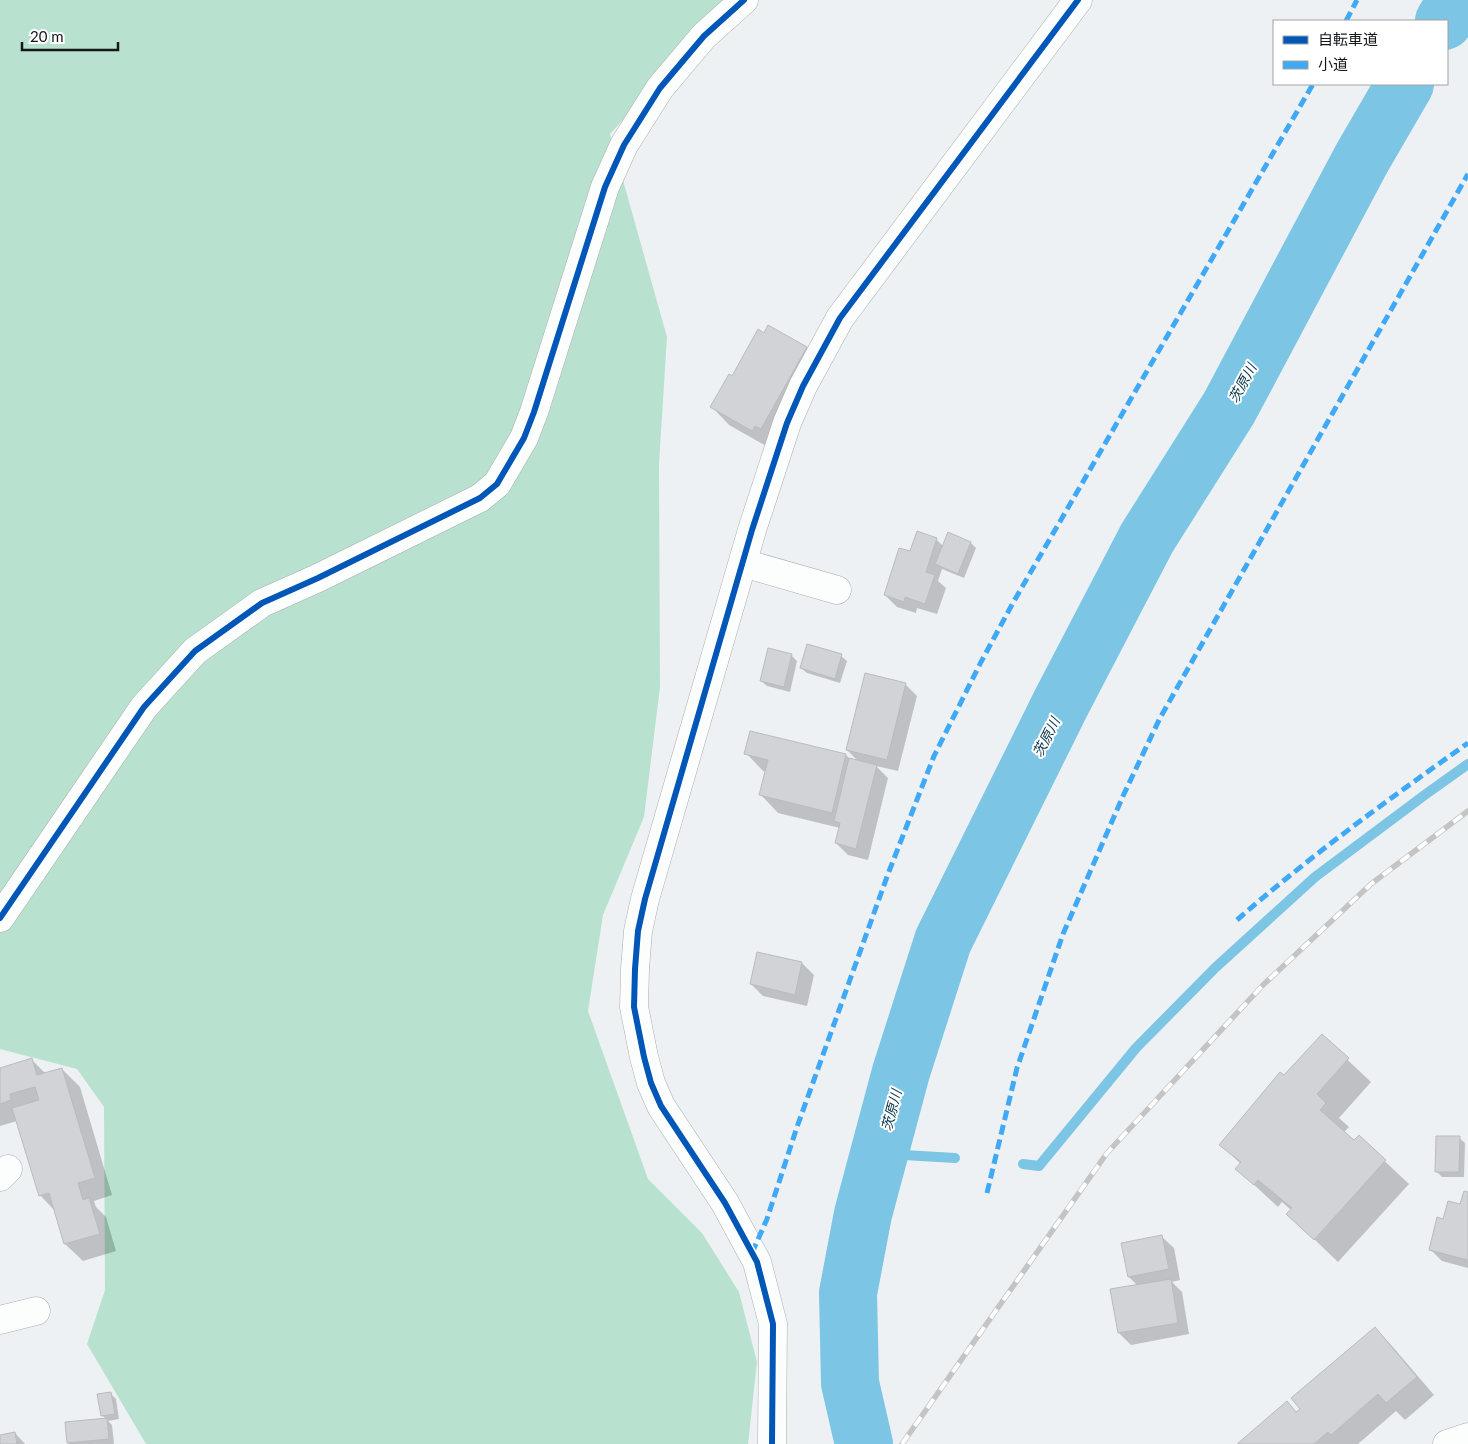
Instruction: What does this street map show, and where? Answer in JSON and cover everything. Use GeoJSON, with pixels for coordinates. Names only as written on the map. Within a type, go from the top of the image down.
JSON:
{"type":"FeatureCollection","features":[{"type":"Feature","properties":{"kind":"street"},"geometry":{"type":"LineString","coordinates":[[0,918],[144,707],[196,651],[262,603],[318,578],[480,498],[497,484],[524,438],[534,412],[605,187],[624,145],[660,88],[704,36],[744,0]]}},
{"type":"Feature","properties":{"kind":"street"},"geometry":{"type":"LineString","coordinates":[[772,1444],[773,1324],[757,1262],[725,1203],[660,1106],[651,1083],[634,1007],[638,931],[645,899],[743,563],[787,423],[803,386],[840,318],[1078,0]]}},
{"type":"Feature","properties":{"kind":"street"},"geometry":{"type":"LineString","coordinates":[[743,563],[838,590]]}},
{"type":"Feature","properties":{"kind":"street"},"geometry":{"type":"LineString","coordinates":[[0,1320],[36,1311]]}},
{"type":"Feature","properties":{"kind":"street"},"geometry":{"type":"LineString","coordinates":[[1447,1444],[1468,1436]]}},
{"type":"Feature","properties":{"kind":"green space"},"geometry":{"type":"Polygon","coordinates":[[[0,0],[732,0],[610,134],[667,337],[659,464],[660,687],[644,817],[603,915],[588,1011],[648,1179],[702,1233],[739,1292],[757,1362],[748,1444],[146,1444],[87,1344],[105,1290],[104,1107],[77,1069],[0,1049],[0,0]]]}},
{"type":"Feature","properties":{"kind":"building"},"geometry":{"type":"Polygon","coordinates":[[[768,325],[807,347],[761,429],[755,426],[752,431],[710,407],[729,374],[732,376],[758,329],[764,333],[768,325]]]}},
{"type":"Feature","properties":{"kind":"building"},"geometry":{"type":"Polygon","coordinates":[[[917,531],[937,538],[926,572],[935,575],[925,604],[905,597],[904,602],[884,595],[899,548],[910,551],[917,531]]]}},
{"type":"Feature","properties":{"kind":"building"},"geometry":{"type":"Polygon","coordinates":[[[948,532],[971,542],[958,574],[935,564],[948,532]]]}},
{"type":"Feature","properties":{"kind":"building"},"geometry":{"type":"Polygon","coordinates":[[[807,644],[842,654],[835,679],[800,668],[807,644]]]}},
{"type":"Feature","properties":{"kind":"building"},"geometry":{"type":"Polygon","coordinates":[[[768,648],[792,654],[784,687],[760,681],[768,648]]]}},
{"type":"Feature","properties":{"kind":"building"},"geometry":{"type":"Polygon","coordinates":[[[865,673],[906,683],[887,760],[846,750],[865,673]]]}},
{"type":"Feature","properties":{"kind":"building"},"geometry":{"type":"Polygon","coordinates":[[[750,731],[846,754],[832,813],[759,795],[768,760],[744,754],[750,731]]]}},
{"type":"Feature","properties":{"kind":"building"},"geometry":{"type":"Polygon","coordinates":[[[849,758],[877,765],[856,849],[835,843],[840,823],[834,821],[849,758]]]}},
{"type":"Feature","properties":{"kind":"building"},"geometry":{"type":"Polygon","coordinates":[[[757,952],[802,962],[795,995],[750,984],[757,952]]]}},
{"type":"Feature","properties":{"kind":"building"},"geometry":{"type":"Polygon","coordinates":[[[1322,1034],[1349,1058],[1317,1094],[1326,1103],[1320,1110],[1354,1140],[1359,1135],[1386,1160],[1314,1240],[1286,1214],[1292,1208],[1258,1180],[1254,1185],[1235,1169],[1241,1162],[1219,1145],[1280,1072],[1284,1075],[1322,1034]]]}},
{"type":"Feature","properties":{"kind":"building"},"geometry":{"type":"Polygon","coordinates":[[[32,1058],[37,1075],[62,1068],[95,1178],[78,1183],[83,1200],[89,1198],[100,1234],[64,1244],[49,1193],[39,1196],[12,1108],[39,1100],[35,1087],[10,1094],[11,1100],[0,1104],[0,1068],[32,1058]]]}},
{"type":"Feature","properties":{"kind":"building"},"geometry":{"type":"Polygon","coordinates":[[[1436,1136],[1460,1136],[1459,1172],[1435,1172],[1436,1136]]]}},
{"type":"Feature","properties":{"kind":"building"},"geometry":{"type":"Polygon","coordinates":[[[1464,1191],[1468,1192],[1468,1260],[1429,1250],[1437,1217],[1443,1219],[1448,1201],[1460,1204],[1464,1191]]]}},
{"type":"Feature","properties":{"kind":"building"},"geometry":{"type":"Polygon","coordinates":[[[1162,1235],[1169,1269],[1128,1277],[1121,1243],[1162,1235]]]}},
{"type":"Feature","properties":{"kind":"building"},"geometry":{"type":"Polygon","coordinates":[[[1171,1279],[1178,1323],[1118,1333],[1110,1289],[1171,1279]]]}},
{"type":"Feature","properties":{"kind":"building"},"geometry":{"type":"Polygon","coordinates":[[[1375,1327],[1417,1377],[1386,1403],[1378,1394],[1331,1435],[1328,1432],[1314,1444],[1237,1444],[1287,1401],[1296,1412],[1300,1409],[1291,1398],[1375,1327]]]}},
{"type":"Feature","properties":{"kind":"building"},"geometry":{"type":"Polygon","coordinates":[[[111,1392],[115,1414],[101,1416],[97,1394],[111,1392]]]}},
{"type":"Feature","properties":{"kind":"building"},"geometry":{"type":"Polygon","coordinates":[[[107,1418],[109,1439],[67,1443],[65,1422],[107,1418]]]}},
{"type":"Feature","properties":{"kind":"building"},"geometry":{"type":"Polygon","coordinates":[[[15,1432],[17,1444],[0,1444],[0,1435],[15,1432]]]}},
{"type":"Feature","properties":{"kind":"waterway","name":"茨原川"},"geometry":{"type":"LineString","coordinates":[[1445,20],[1457,0]]}},
{"type":"Feature","properties":{"kind":"waterway","name":"茨原川"},"geometry":{"type":"LineString","coordinates":[[864,1444],[850,1383],[848,1293],[863,1214],[901,1072],[943,941],[1061,703],[1147,538],[1229,408],[1362,158],[1404,85]]}},
{"type":"Feature","properties":{"kind":"waterway"},"geometry":{"type":"LineString","coordinates":[[1023,1164],[1039,1166],[1136,1048],[1215,968],[1315,877],[1468,764]]}},
{"type":"Feature","properties":{"kind":"waterway"},"geometry":{"type":"LineString","coordinates":[[863,1214],[904,1155],[955,1158]]}},
{"type":"Feature","properties":{"kind":"railway"},"geometry":{"type":"LineString","coordinates":[[902,1444],[1107,1153],[1263,985],[1371,884],[1468,811]]}},
{"type":"Feature","properties":{"kind":"marked path"},"geometry":{"type":"LineString","coordinates":[[1347,20],[1357,0]]}},
{"type":"Feature","properties":{"kind":"marked path"},"geometry":{"type":"LineString","coordinates":[[752,1253],[767,1219],[797,1127],[888,874],[934,756],[1014,601],[1312,85]]}},
{"type":"Feature","properties":{"kind":"marked path"},"geometry":{"type":"LineString","coordinates":[[987,1193],[1017,1068],[1063,934],[1123,796],[1160,718],[1468,174]]}},
{"type":"Feature","properties":{"kind":"marked path"},"geometry":{"type":"LineString","coordinates":[[1237,920],[1321,851],[1468,743]]}},
{"type":"Feature","properties":{"kind":"cycle path"},"geometry":{"type":"LineString","coordinates":[[0,918],[144,707],[195,651],[262,603],[318,578],[480,498],[497,484],[524,438],[534,412],[605,187],[624,145],[660,88],[704,36],[744,0]]}},
{"type":"Feature","properties":{"kind":"cycle path"},"geometry":{"type":"LineString","coordinates":[[772,1444],[773,1324],[757,1262],[725,1203],[661,1106],[651,1083],[634,1007],[638,931],[645,899],[752,530],[787,423],[803,386],[840,318],[1078,0]]}}]}
